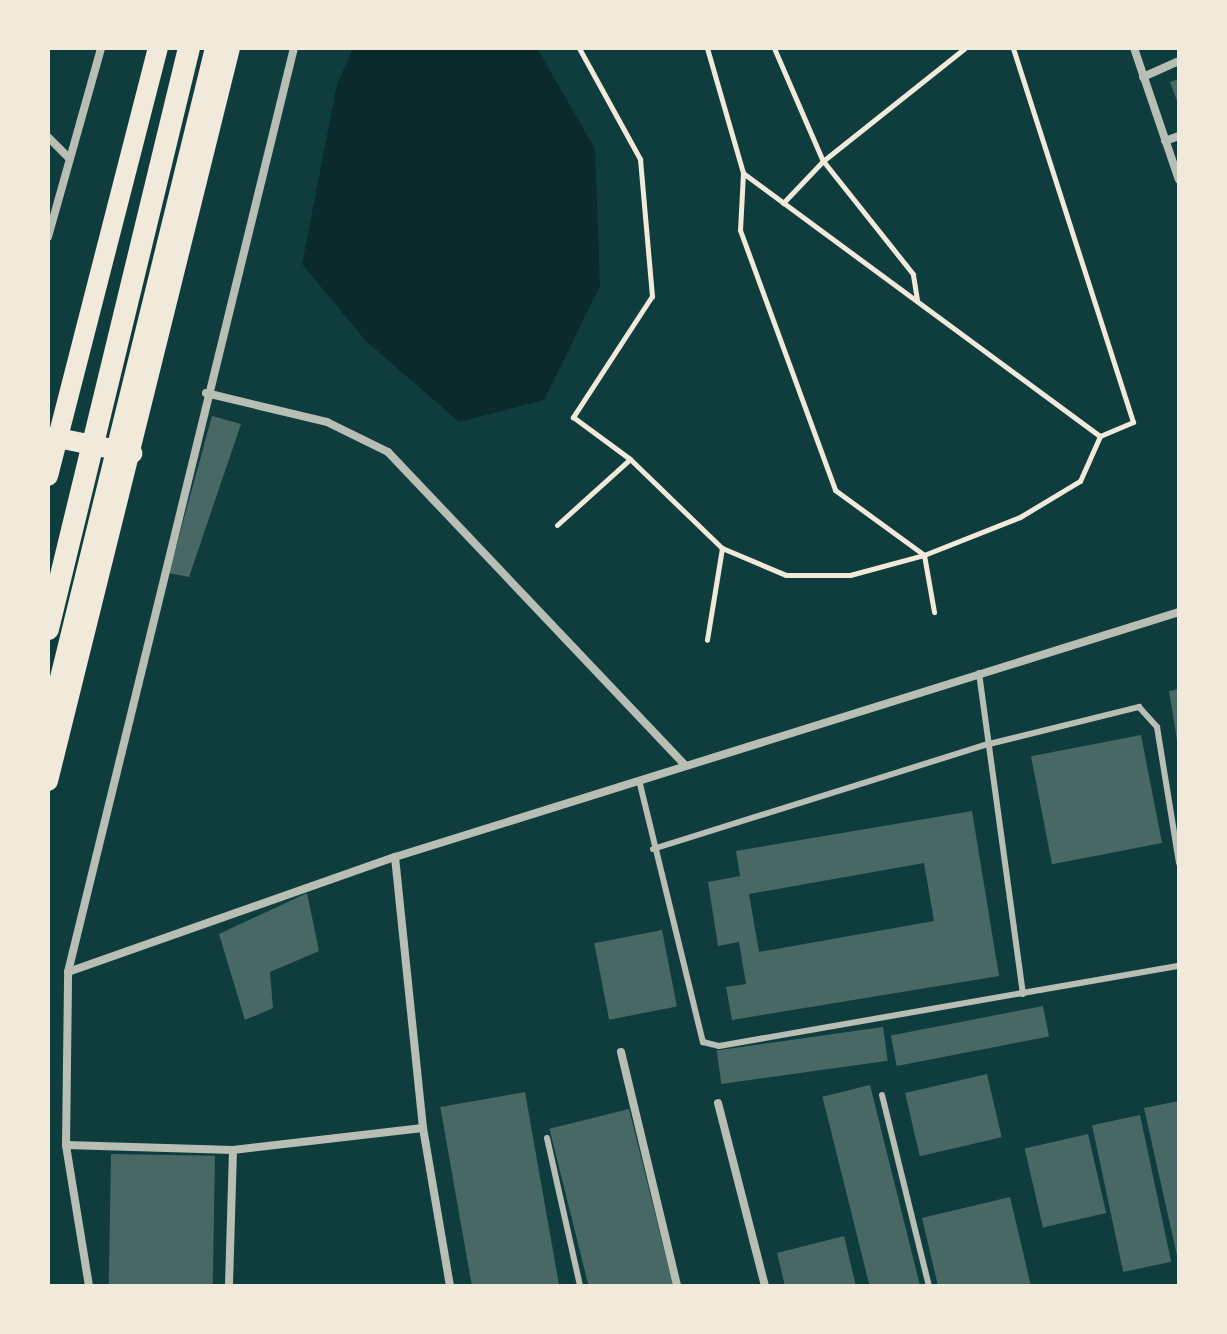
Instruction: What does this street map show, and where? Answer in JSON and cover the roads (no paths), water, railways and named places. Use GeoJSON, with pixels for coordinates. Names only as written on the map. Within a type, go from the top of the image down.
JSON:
{"type":"FeatureCollection","features":[{"type":"Feature","properties":{"kind":"highway"},"geometry":{"type":"LineString","coordinates":[[48,629],[189,48]]}},
{"type":"Feature","properties":{"kind":"highway"},"geometry":{"type":"LineString","coordinates":[[48,731],[216,48]]}},
{"type":"Feature","properties":{"kind":"main road"},"geometry":{"type":"LineString","coordinates":[[48,476],[158,48]]}},
{"type":"Feature","properties":{"kind":"main road"},"geometry":{"type":"LineString","coordinates":[[48,781],[133,454],[230,48]]}},
{"type":"Feature","properties":{"kind":"main road"},"geometry":{"type":"LineString","coordinates":[[58,438],[133,454]]}},
{"type":"Feature","properties":{"kind":"street"},"geometry":{"type":"LineString","coordinates":[[48,237],[101,48]]}},
{"type":"Feature","properties":{"kind":"street"},"geometry":{"type":"LineString","coordinates":[[89,1286],[66,1145],[68,972],[206,393],[294,48]]}},
{"type":"Feature","properties":{"kind":"street"},"geometry":{"type":"LineString","coordinates":[[1134,48],[1179,180]]}},
{"type":"Feature","properties":{"kind":"street"},"geometry":{"type":"LineString","coordinates":[[1143,77],[1179,61]]}},
{"type":"Feature","properties":{"kind":"street"},"geometry":{"type":"LineString","coordinates":[[1165,141],[1179,136]]}},
{"type":"Feature","properties":{"kind":"street"},"geometry":{"type":"LineString","coordinates":[[48,137],[68,157]]}},
{"type":"Feature","properties":{"kind":"street"},"geometry":{"type":"LineString","coordinates":[[206,393],[327,422],[388,452],[685,765]]}},
{"type":"Feature","properties":{"kind":"street"},"geometry":{"type":"LineString","coordinates":[[68,972],[395,857],[1179,612]]}},
{"type":"Feature","properties":{"kind":"street"},"geometry":{"type":"LineString","coordinates":[[395,857],[423,1128],[450,1286]]}},
{"type":"Feature","properties":{"kind":"street"},"geometry":{"type":"LineString","coordinates":[[621,1052],[677,1286]]}},
{"type":"Feature","properties":{"kind":"street"},"geometry":{"type":"LineString","coordinates":[[718,1103],[765,1286]]}},
{"type":"Feature","properties":{"kind":"street"},"geometry":{"type":"LineString","coordinates":[[66,1145],[233,1150],[423,1128]]}},
{"type":"Feature","properties":{"kind":"street"},"geometry":{"type":"LineString","coordinates":[[229,1286],[233,1150]]}},
{"type":"Feature","properties":{"kind":"lane"},"geometry":{"type":"LineString","coordinates":[[979,672],[985,745],[1023,994]]}},
{"type":"Feature","properties":{"kind":"lane"},"geometry":{"type":"LineString","coordinates":[[653,849],[985,745],[1122,707],[1152,714],[1179,863]]}},
{"type":"Feature","properties":{"kind":"lane"},"geometry":{"type":"LineString","coordinates":[[639,780],[653,849],[703,1042],[719,1046],[1179,966]]}},
{"type":"Feature","properties":{"kind":"lane"},"geometry":{"type":"LineString","coordinates":[[882,1095],[929,1286]]}},
{"type":"Feature","properties":{"kind":"lane"},"geometry":{"type":"LineString","coordinates":[[547,1138],[580,1286]]}},
{"type":"Feature","properties":{"kind":"water"},"geometry":{"type":"Polygon","coordinates":[[[353,48],[537,48],[595,149],[600,286],[544,400],[459,422],[366,341],[302,264],[337,85],[353,48]]]}}]}
